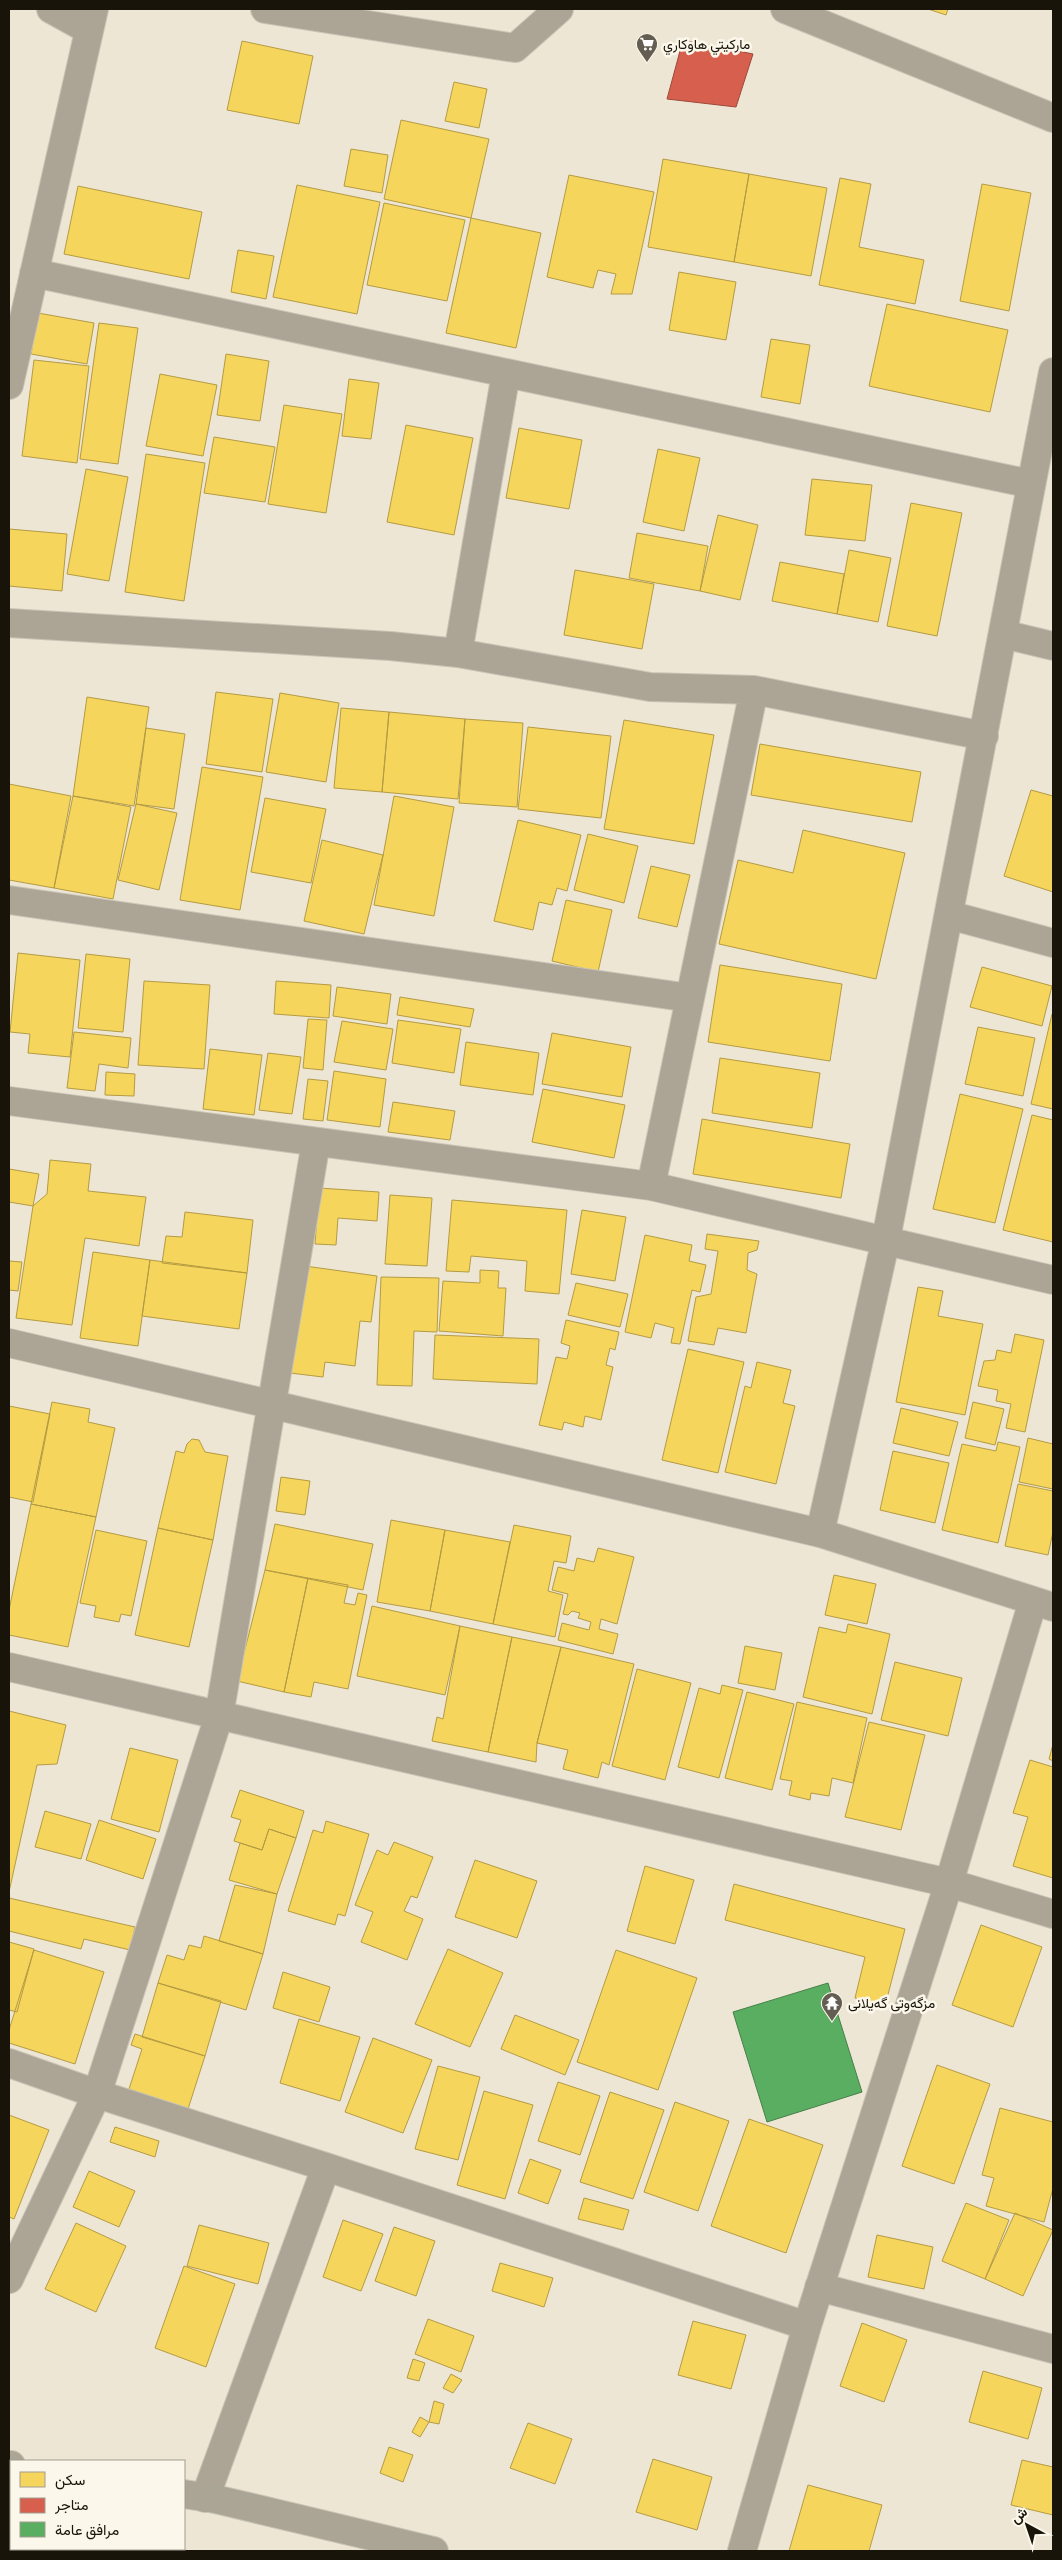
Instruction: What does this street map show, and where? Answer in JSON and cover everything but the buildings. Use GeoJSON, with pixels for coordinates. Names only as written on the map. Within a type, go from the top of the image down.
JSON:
{"type":"FeatureCollection","features":[{"type":"Feature","properties":{"kind":"highway"},"geometry":{"type":"LineString","coordinates":[[195,2496],[434,2551]]}},
{"type":"Feature","properties":{"kind":"street"},"geometry":{"type":"LineString","coordinates":[[9,385],[14,338],[34,273],[92,20],[50,9]]}},
{"type":"Feature","properties":{"kind":"street"},"geometry":{"type":"LineString","coordinates":[[265,9],[515,48],[559,9]]}},
{"type":"Feature","properties":{"kind":"street"},"geometry":{"type":"LineString","coordinates":[[786,9],[1053,118]]}},
{"type":"Feature","properties":{"kind":"street"},"geometry":{"type":"LineString","coordinates":[[34,273],[1032,484]]}},
{"type":"Feature","properties":{"kind":"street"},"geometry":{"type":"LineString","coordinates":[[820,1533],[886,1239],[1053,372]]}},
{"type":"Feature","properties":{"kind":"street"},"geometry":{"type":"LineString","coordinates":[[458,652],[506,373]]}},
{"type":"Feature","properties":{"kind":"street"},"geometry":{"type":"LineString","coordinates":[[9,622],[458,652],[650,688],[754,690],[984,736]]}},
{"type":"Feature","properties":{"kind":"street"},"geometry":{"type":"LineString","coordinates":[[1003,634],[1053,646]]}},
{"type":"Feature","properties":{"kind":"street"},"geometry":{"type":"LineString","coordinates":[[650,1186],[754,690]]}},
{"type":"Feature","properties":{"kind":"street"},"geometry":{"type":"LineString","coordinates":[[9,900],[690,998]]}},
{"type":"Feature","properties":{"kind":"street"},"geometry":{"type":"LineString","coordinates":[[948,915],[1053,943]]}},
{"type":"Feature","properties":{"kind":"street"},"geometry":{"type":"LineString","coordinates":[[9,1101],[650,1186],[886,1239],[1053,1280]]}},
{"type":"Feature","properties":{"kind":"street"},"geometry":{"type":"LineString","coordinates":[[9,2279],[97,2094],[219,1716],[316,1142]]}},
{"type":"Feature","properties":{"kind":"street"},"geometry":{"type":"LineString","coordinates":[[9,1343],[820,1533],[1043,1604],[949,1883],[819,2287],[742,2551]]}},
{"type":"Feature","properties":{"kind":"street"},"geometry":{"type":"LineString","coordinates":[[9,1667],[949,1883],[1053,1914]]}},
{"type":"Feature","properties":{"kind":"street"},"geometry":{"type":"LineString","coordinates":[[9,2063],[97,2094],[326,2167],[807,2326]]}},
{"type":"Feature","properties":{"kind":"street"},"geometry":{"type":"LineString","coordinates":[[195,2496],[326,2167]]}},
{"type":"Feature","properties":{"kind":"street"},"geometry":{"type":"LineString","coordinates":[[819,2287],[1053,2349]]}},
{"type":"Feature","properties":{"kind":"place","name":"ماركيتي هاوكاري"},"geometry":{"type":"Point","coordinates":[647,63]}},
{"type":"Feature","properties":{"kind":"place","name":"مزگەوتی گەیلانی"},"geometry":{"type":"Point","coordinates":[832,2022]}}]}
